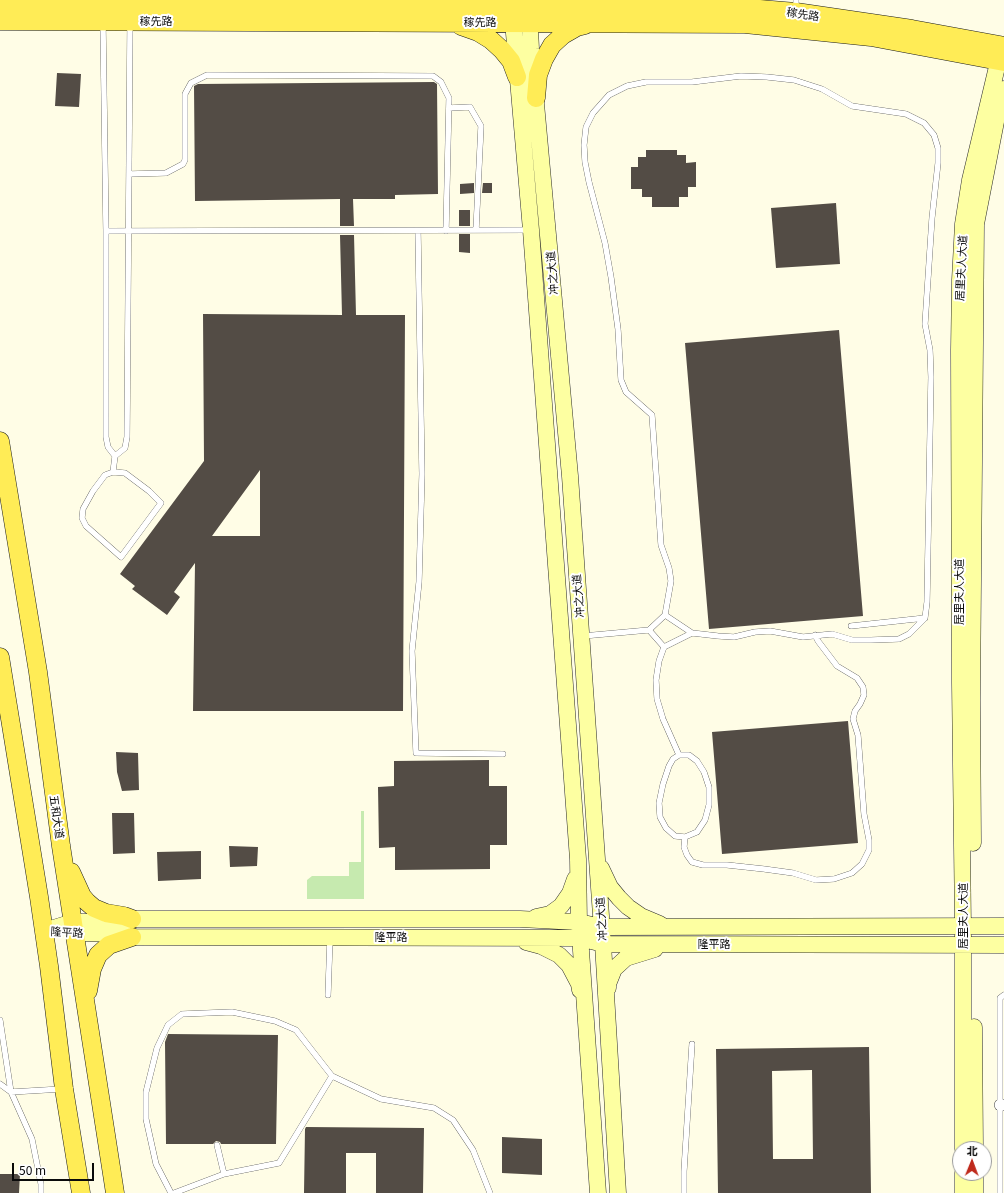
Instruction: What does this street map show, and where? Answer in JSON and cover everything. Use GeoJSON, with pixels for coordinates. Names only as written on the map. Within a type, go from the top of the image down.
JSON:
{"type":"FeatureCollection","features":[{"type":"Feature","properties":{"kind":"main road"},"geometry":{"type":"LineString","coordinates":[[470,0],[447,14],[464,26],[491,40],[502,50],[511,62],[517,77]]}},
{"type":"Feature","properties":{"kind":"main road"},"geometry":{"type":"LineString","coordinates":[[581,0],[609,6]]}},
{"type":"Feature","properties":{"kind":"main road","name":"稼先路"},"geometry":{"type":"LineString","coordinates":[[0,21],[103,22],[135,9],[343,3],[447,14]]}},
{"type":"Feature","properties":{"kind":"main road","name":"稼先路"},"geometry":{"type":"LineString","coordinates":[[0,7],[447,14],[609,6],[796,6],[912,29],[1002,51]]}},
{"type":"Feature","properties":{"kind":"main road","name":"稼先路"},"geometry":{"type":"LineString","coordinates":[[520,10],[597,23],[745,24],[871,36],[1002,51]]}},
{"type":"Feature","properties":{"kind":"main road","name":"冲之大道"},"geometry":{"type":"LineString","coordinates":[[520,10],[517,77],[531,230],[578,859],[578,922],[598,1193]]}},
{"type":"Feature","properties":{"kind":"main road","name":"冲之大道"},"geometry":{"type":"LineString","coordinates":[[520,10],[536,98],[570,476],[602,927],[618,1193]]}},
{"type":"Feature","properties":{"kind":"main road"},"geometry":{"type":"LineString","coordinates":[[536,98],[538,75],[544,59],[552,45],[563,35],[577,27],[597,23]]}},
{"type":"Feature","properties":{"kind":"main road","name":"居里夫人大道"},"geometry":{"type":"LineString","coordinates":[[968,926],[960,676],[960,280],[963,224],[970,180],[1002,51]]}},
{"type":"Feature","properties":{"kind":"main road","name":"居里夫人大道"},"geometry":{"type":"LineString","coordinates":[[963,1141],[972,692],[976,224],[1000,101],[1004,89]]}},
{"type":"Feature","properties":{"kind":"main road","name":"五和大道"},"geometry":{"type":"LineString","coordinates":[[0,441],[38,672],[61,846],[115,1193]]}},
{"type":"Feature","properties":{"kind":"main road"},"geometry":{"type":"LineString","coordinates":[[0,657],[3,691],[44,931],[64,1089],[81,1193]]}},
{"type":"Feature","properties":{"kind":"main road"},"geometry":{"type":"LineString","coordinates":[[61,846],[74,879],[87,902],[100,911],[124,916],[132,928],[98,955],[90,978],[87,1009]]}},
{"type":"Feature","properties":{"kind":"main road"},"geometry":{"type":"LineString","coordinates":[[520,919],[550,914],[561,906],[574,884],[578,859]]}},
{"type":"Feature","properties":{"kind":"main road"},"geometry":{"type":"LineString","coordinates":[[597,859],[610,887],[628,907],[641,916],[665,927]]}},
{"type":"Feature","properties":{"kind":"main road","name":"隆平路"},"geometry":{"type":"LineString","coordinates":[[44,931],[74,928],[124,934],[132,928],[520,919],[578,922],[602,927],[1004,926]]}},
{"type":"Feature","properties":{"kind":"main road","name":"隆平路"},"geometry":{"type":"LineString","coordinates":[[132,928],[330,937],[580,938],[603,944],[1004,945]]}},
{"type":"Feature","properties":{"kind":"main road"},"geometry":{"type":"LineString","coordinates":[[506,937],[542,946],[560,955],[569,965],[579,984],[586,1015]]}},
{"type":"Feature","properties":{"kind":"main road"},"geometry":{"type":"LineString","coordinates":[[607,1011],[608,984],[614,969],[626,958],[673,944]]}},
{"type":"Feature","properties":{"kind":"main road","name":"居里夫人大道"},"geometry":{"type":"LineString","coordinates":[[968,945],[975,1141]]}},
{"type":"Feature","properties":{"kind":"main road"},"geometry":{"type":"LineString","coordinates":[[963,1181],[963,1193]]}},
{"type":"Feature","properties":{"kind":"main road"},"geometry":{"type":"LineString","coordinates":[[975,1181],[975,1193]]}},
{"type":"Feature","properties":{"kind":"lane"},"geometry":{"type":"LineString","coordinates":[[113,472],[115,456],[125,448],[127,437],[129,174],[135,9]]}},
{"type":"Feature","properties":{"kind":"lane"},"geometry":{"type":"LineString","coordinates":[[103,22],[106,231],[106,437],[108,447],[115,456]]}},
{"type":"Feature","properties":{"kind":"lane"},"geometry":{"type":"LineString","coordinates":[[129,174],[166,173],[183,164],[185,160],[185,94],[190,83],[207,75],[433,76],[441,82],[449,98],[446,231]]}},
{"type":"Feature","properties":{"kind":"lane"},"geometry":{"type":"LineString","coordinates":[[582,636],[648,630],[665,615],[671,578],[661,545],[652,415],[626,392],[621,380],[618,329],[612,277],[585,162],[584,145],[586,127],[593,113],[609,95],[627,86],[646,82],[692,82],[741,76],[794,80],[822,89],[852,106],[906,114],[924,123],[934,135],[938,148],[938,163],[932,218],[926,324],[930,350],[931,377],[927,602],[925,618],[909,634],[899,638],[852,640],[832,634],[803,637],[770,631],[755,632],[734,637],[692,633],[665,615]]}},
{"type":"Feature","properties":{"kind":"lane"},"geometry":{"type":"LineString","coordinates":[[449,108],[470,107],[481,126],[476,230]]}},
{"type":"Feature","properties":{"kind":"lane"},"geometry":{"type":"LineString","coordinates":[[106,231],[531,230]]}},
{"type":"Feature","properties":{"kind":"lane"},"geometry":{"type":"LineString","coordinates":[[418,231],[422,474],[419,582],[412,651],[416,753],[503,754]]}},
{"type":"Feature","properties":{"kind":"lane"},"geometry":{"type":"LineString","coordinates":[[113,472],[125,473],[150,491],[162,503],[121,557],[86,526],[82,518],[83,509],[93,491],[105,475],[113,472]]}},
{"type":"Feature","properties":{"kind":"lane"},"geometry":{"type":"LineString","coordinates":[[851,626],[925,618]]}},
{"type":"Feature","properties":{"kind":"lane"},"geometry":{"type":"LineString","coordinates":[[648,630],[664,647]]}},
{"type":"Feature","properties":{"kind":"lane"},"geometry":{"type":"LineString","coordinates":[[679,755],[663,719],[657,699],[656,680],[659,661],[664,647],[692,633]]}},
{"type":"Feature","properties":{"kind":"lane"},"geometry":{"type":"LineString","coordinates":[[685,837],[684,847],[687,855],[692,862],[703,865],[727,865],[764,869],[793,873],[816,880],[834,879],[852,873],[862,864],[869,850],[869,840],[864,814],[858,735],[853,719],[855,711],[864,695],[863,687],[857,678],[837,666],[815,635]]}},
{"type":"Feature","properties":{"kind":"lane"},"geometry":{"type":"LineString","coordinates":[[679,755],[689,755],[697,761],[704,772],[709,787],[709,804],[705,820],[697,832],[685,837],[675,836],[666,828],[660,817],[659,803],[663,784],[669,766],[673,759],[679,755]]}},
{"type":"Feature","properties":{"kind":"lane"},"geometry":{"type":"LineString","coordinates":[[328,995],[330,937]]}},
{"type":"Feature","properties":{"kind":"lane"},"geometry":{"type":"LineString","coordinates":[[1000,1193],[1002,1105],[1000,998],[1004,995]]}},
{"type":"Feature","properties":{"kind":"lane"},"geometry":{"type":"LineString","coordinates":[[332,1076],[279,1162],[213,1177],[172,1193],[156,1164],[146,1119],[146,1092],[156,1048],[168,1025],[182,1014],[232,1012],[275,1021],[296,1030],[332,1076],[381,1099],[434,1108],[453,1120],[473,1150],[490,1193]]}},
{"type":"Feature","properties":{"kind":"lane"},"geometry":{"type":"LineString","coordinates":[[0,1020],[11,1092],[32,1139],[41,1184],[41,1193]]}},
{"type":"Feature","properties":{"kind":"lane"},"geometry":{"type":"LineString","coordinates":[[684,1193],[692,1044]]}},
{"type":"Feature","properties":{"kind":"lane"},"geometry":{"type":"LineString","coordinates":[[0,1084],[11,1092],[64,1089]]}},
{"type":"Feature","properties":{"kind":"lane"},"geometry":{"type":"LineString","coordinates":[[217,1145],[224,1174]]}},
{"type":"Feature","properties":{"kind":"green space"},"geometry":{"type":"Polygon","coordinates":[[[361,811],[364,811],[364,899],[307,899],[307,880],[312,876],[349,876],[349,862],[361,862],[361,811]]]}},
{"type":"Feature","properties":{"kind":"building"},"geometry":{"type":"Polygon","coordinates":[[[57,73],[81,74],[79,107],[55,106],[57,73]]]}},
{"type":"Feature","properties":{"kind":"building"},"geometry":{"type":"Polygon","coordinates":[[[434,82],[437,84],[438,194],[395,195],[395,199],[353,199],[354,226],[340,226],[340,199],[195,201],[194,86],[198,84],[434,82]]]}},
{"type":"Feature","properties":{"kind":"building"},"geometry":{"type":"Polygon","coordinates":[[[646,150],[677,150],[677,155],[686,155],[686,163],[696,162],[696,187],[688,187],[688,197],[679,197],[679,207],[652,207],[652,197],[642,197],[642,189],[631,189],[631,167],[638,167],[638,157],[646,157],[646,150]]]}},
{"type":"Feature","properties":{"kind":"building"},"geometry":{"type":"Polygon","coordinates":[[[474,183],[474,193],[460,194],[460,184],[474,183]]]}},
{"type":"Feature","properties":{"kind":"building"},"geometry":{"type":"Polygon","coordinates":[[[483,183],[492,183],[492,193],[482,193],[483,183]]]}},
{"type":"Feature","properties":{"kind":"building"},"geometry":{"type":"Polygon","coordinates":[[[836,203],[840,264],[776,268],[771,208],[836,203]]]}},
{"type":"Feature","properties":{"kind":"building"},"geometry":{"type":"Polygon","coordinates":[[[459,210],[470,210],[470,226],[459,226],[459,210]]]}},
{"type":"Feature","properties":{"kind":"building"},"geometry":{"type":"Polygon","coordinates":[[[459,234],[470,234],[470,253],[459,252],[459,234]]]}},
{"type":"Feature","properties":{"kind":"building"},"geometry":{"type":"Polygon","coordinates":[[[340,235],[354,235],[356,315],[405,315],[403,711],[193,711],[195,563],[174,592],[180,597],[167,615],[132,589],[135,586],[120,574],[204,461],[203,314],[342,315],[340,235]],[[260,470],[212,536],[260,536],[260,470]]]}},
{"type":"Feature","properties":{"kind":"building"},"geometry":{"type":"Polygon","coordinates":[[[839,330],[863,616],[709,629],[685,343],[839,330]]]}},
{"type":"Feature","properties":{"kind":"building"},"geometry":{"type":"Polygon","coordinates":[[[848,721],[858,843],[722,854],[712,732],[848,721]]]}},
{"type":"Feature","properties":{"kind":"building"},"geometry":{"type":"Polygon","coordinates":[[[116,752],[138,753],[139,790],[122,791],[117,772],[116,752]]]}},
{"type":"Feature","properties":{"kind":"building"},"geometry":{"type":"Polygon","coordinates":[[[489,760],[489,786],[507,786],[507,845],[490,845],[490,869],[395,870],[395,847],[379,848],[378,787],[394,786],[394,761],[489,760]]]}},
{"type":"Feature","properties":{"kind":"building"},"geometry":{"type":"Polygon","coordinates":[[[112,813],[134,813],[135,853],[113,854],[112,813]]]}},
{"type":"Feature","properties":{"kind":"building"},"geometry":{"type":"Polygon","coordinates":[[[229,846],[258,847],[257,866],[230,867],[229,846]]]}},
{"type":"Feature","properties":{"kind":"building"},"geometry":{"type":"Polygon","coordinates":[[[201,851],[201,879],[158,881],[157,852],[201,851]]]}},
{"type":"Feature","properties":{"kind":"building"},"geometry":{"type":"Polygon","coordinates":[[[168,1034],[278,1035],[276,1144],[221,1144],[220,1142],[216,1141],[213,1144],[166,1144],[165,1042],[168,1034]]]}},
{"type":"Feature","properties":{"kind":"building"},"geometry":{"type":"Polygon","coordinates":[[[869,1047],[871,1193],[718,1193],[716,1049],[869,1047]],[[812,1070],[772,1071],[773,1159],[813,1159],[812,1070]]]}},
{"type":"Feature","properties":{"kind":"building"},"geometry":{"type":"Polygon","coordinates":[[[306,1127],[424,1128],[423,1193],[376,1193],[376,1153],[346,1153],[346,1193],[304,1193],[306,1127]]]}},
{"type":"Feature","properties":{"kind":"building"},"geometry":{"type":"Polygon","coordinates":[[[502,1137],[542,1139],[542,1175],[502,1173],[502,1137]]]}},
{"type":"Feature","properties":{"kind":"building"},"geometry":{"type":"Polygon","coordinates":[[[0,1174],[20,1174],[19,1193],[0,1193],[0,1174]]]}}]}
